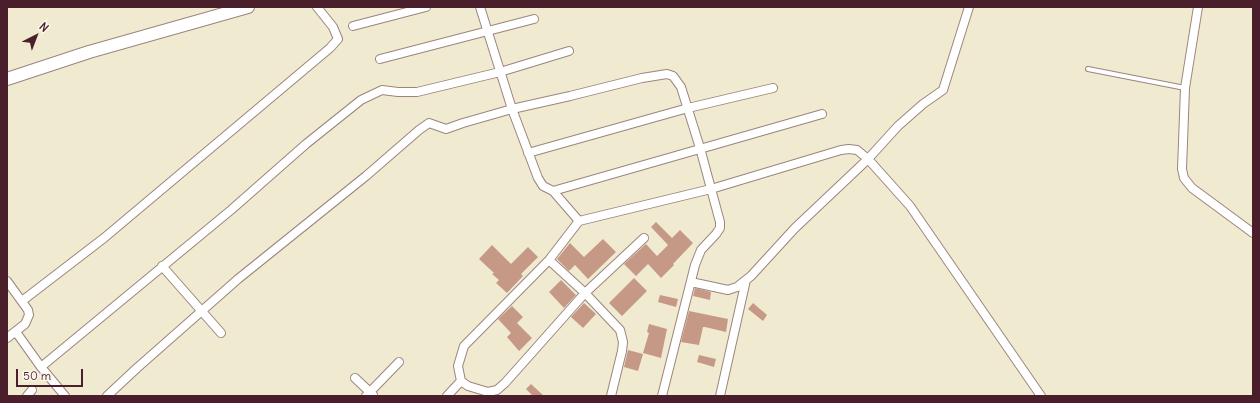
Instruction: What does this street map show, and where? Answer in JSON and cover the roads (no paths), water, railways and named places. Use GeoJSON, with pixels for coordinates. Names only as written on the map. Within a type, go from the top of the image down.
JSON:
{"type":"FeatureCollection","features":[{"type":"Feature","properties":{"kind":"street"},"geometry":{"type":"LineString","coordinates":[[7,79],[89,52],[244,7]]}},
{"type":"Feature","properties":{"kind":"street"},"geometry":{"type":"LineString","coordinates":[[22,301],[104,238],[330,48],[338,39],[333,27],[317,7]]}},
{"type":"Feature","properties":{"kind":"street"},"geometry":{"type":"LineString","coordinates":[[353,26],[426,7]]}},
{"type":"Feature","properties":{"kind":"street"},"geometry":{"type":"LineString","coordinates":[[480,7],[512,109],[538,178],[543,186],[553,191],[579,221]]}},
{"type":"Feature","properties":{"kind":"street"},"geometry":{"type":"LineString","coordinates":[[691,282],[728,290],[737,287],[746,280],[795,228],[868,159],[898,126],[923,104],[943,90],[969,7]]}},
{"type":"Feature","properties":{"kind":"street"},"geometry":{"type":"LineString","coordinates":[[1198,7],[1185,88],[1182,169],[1184,178],[1192,188],[1253,233]]}},
{"type":"Feature","properties":{"kind":"street"},"geometry":{"type":"LineString","coordinates":[[380,59],[534,19]]}},
{"type":"Feature","properties":{"kind":"street"},"geometry":{"type":"LineString","coordinates":[[41,367],[231,210],[306,144],[361,100],[382,90],[417,92],[500,72],[569,51]]}},
{"type":"Feature","properties":{"kind":"street"},"geometry":{"type":"LineString","coordinates":[[107,396],[244,275],[429,123],[446,129],[512,109],[642,78],[667,74],[673,76],[681,87],[700,148],[720,222],[720,228],[701,250],[695,265],[662,396]]}},
{"type":"Feature","properties":{"kind":"street"},"geometry":{"type":"LineString","coordinates":[[528,153],[688,108],[773,88]]}},
{"type":"Feature","properties":{"kind":"street"},"geometry":{"type":"LineString","coordinates":[[553,191],[822,114]]}},
{"type":"Feature","properties":{"kind":"street"},"geometry":{"type":"LineString","coordinates":[[644,238],[584,293],[504,384],[497,390],[488,392],[468,386],[461,381],[458,366],[464,346],[549,260],[579,221],[711,189],[841,150],[849,149],[857,150],[868,159],[910,206],[1041,396]]}},
{"type":"Feature","properties":{"kind":"street"},"geometry":{"type":"LineString","coordinates":[[549,260],[620,330],[623,342],[622,351],[611,396]]}},
{"type":"Feature","properties":{"kind":"street"},"geometry":{"type":"LineString","coordinates":[[162,266],[221,333]]}},
{"type":"Feature","properties":{"kind":"street"},"geometry":{"type":"LineString","coordinates":[[720,396],[746,280]]}},
{"type":"Feature","properties":{"kind":"street"},"geometry":{"type":"LineString","coordinates":[[7,281],[28,310],[29,315],[25,324],[7,338]]}},
{"type":"Feature","properties":{"kind":"street"},"geometry":{"type":"LineString","coordinates":[[16,332],[41,367],[65,396]]}},
{"type":"Feature","properties":{"kind":"street"},"geometry":{"type":"LineString","coordinates":[[355,378],[370,395],[399,362]]}},
{"type":"Feature","properties":{"kind":"street"},"geometry":{"type":"LineString","coordinates":[[447,396],[461,381]]}},
{"type":"Feature","properties":{"kind":"lane"},"geometry":{"type":"LineString","coordinates":[[1088,69],[1185,88]]}}]}
